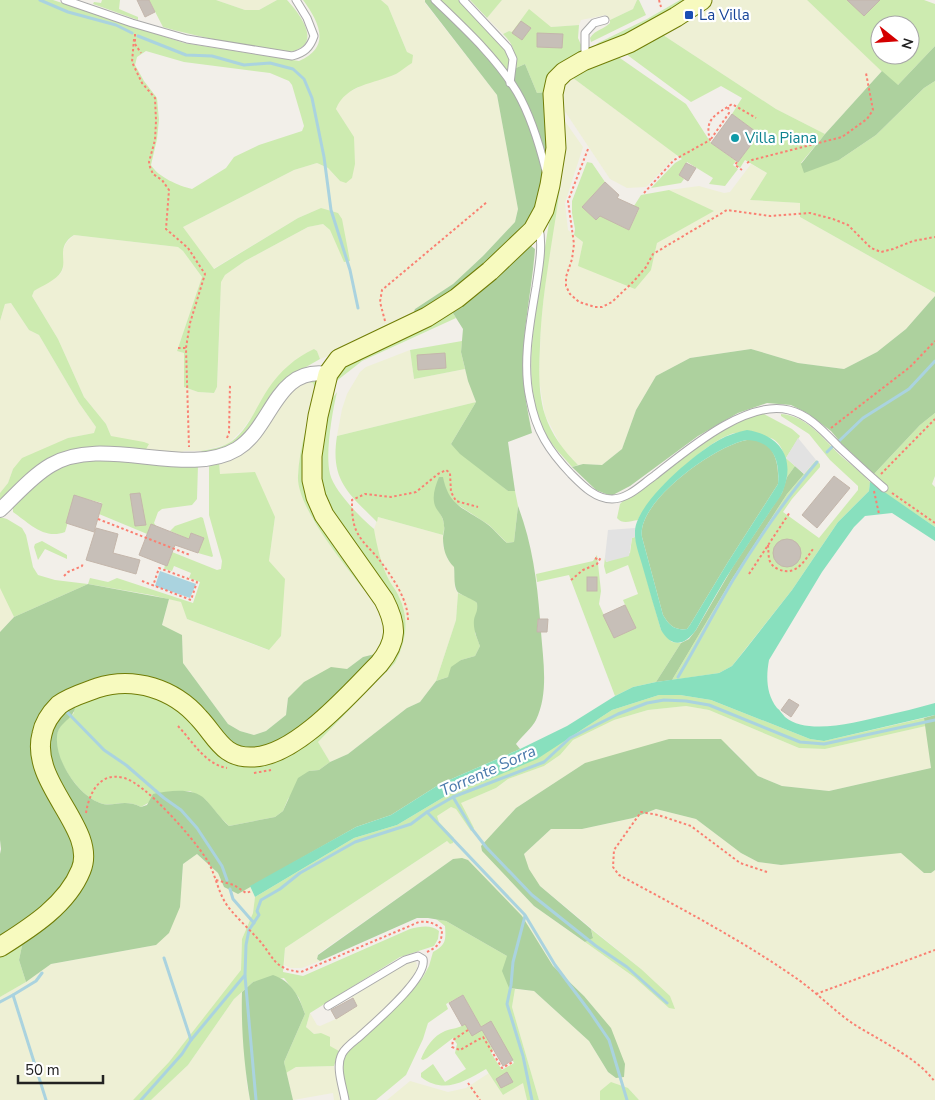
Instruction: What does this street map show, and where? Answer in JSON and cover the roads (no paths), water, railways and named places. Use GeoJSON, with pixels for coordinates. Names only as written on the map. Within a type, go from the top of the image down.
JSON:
{"type":"FeatureCollection","features":[{"type":"Feature","properties":{"kind":"street"},"geometry":{"type":"LineString","coordinates":[[0,947],[22,933],[55,906],[66,894],[82,869],[84,857],[82,844],[48,779],[40,756],[43,728],[50,715],[60,704],[80,694],[110,685],[132,683],[147,686],[163,691],[179,700],[200,718],[220,745],[230,753],[255,757],[269,754],[286,746],[317,725],[380,664],[394,638],[394,625],[391,613],[324,514],[316,497],[312,480],[312,456],[318,416],[328,374],[339,359],[427,317],[457,298],[518,246],[533,230],[544,210],[550,185],[556,148],[553,94],[556,80],[564,72],[582,61],[629,42],[676,17],[702,0]]}},
{"type":"Feature","properties":{"kind":"street"},"geometry":{"type":"LineString","coordinates":[[0,510],[50,465],[78,455],[98,454],[190,459],[210,458],[235,450],[249,438],[285,389],[294,380],[304,374],[328,374]]}},
{"type":"Feature","properties":{"kind":"lane"},"geometry":{"type":"LineString","coordinates":[[66,0],[137,25],[208,43],[292,56],[307,50],[312,44],[314,36],[310,24],[296,0]]}},
{"type":"Feature","properties":{"kind":"lane"},"geometry":{"type":"LineString","coordinates":[[435,0],[496,62],[516,91],[531,122],[550,185]]}},
{"type":"Feature","properties":{"kind":"lane"},"geometry":{"type":"LineString","coordinates":[[463,0],[483,18],[508,48],[513,59],[510,83]]}},
{"type":"Feature","properties":{"kind":"lane"},"geometry":{"type":"LineString","coordinates":[[585,50],[585,33],[594,24],[605,20]]}},
{"type":"Feature","properties":{"kind":"lane"},"geometry":{"type":"LineString","coordinates":[[538,222],[541,252],[530,323],[527,368],[529,398],[538,429],[553,453],[594,494],[609,499],[620,498],[634,492],[699,441],[738,418],[765,408],[788,410],[806,417],[826,432],[838,446],[884,488]]}},
{"type":"Feature","properties":{"kind":"lane"},"geometry":{"type":"LineString","coordinates":[[328,1006],[405,960],[418,956],[424,959],[425,964],[420,976],[390,1009],[342,1054],[340,1070],[345,1100]]}},
{"type":"Feature","properties":{"kind":"water"},"geometry":{"type":"Polygon","coordinates":[[[160,571],[196,584],[190,598],[155,586],[160,571]]]}},
{"type":"Feature","properties":{"kind":"waterway"},"geometry":{"type":"LineString","coordinates":[[40,0],[68,12],[116,25],[132,33]]}},
{"type":"Feature","properties":{"kind":"waterway"},"geometry":{"type":"LineString","coordinates":[[138,36],[186,55],[212,56],[244,65],[270,63],[293,69],[304,79],[312,98],[324,157],[331,210],[350,270],[358,308]]}},
{"type":"Feature","properties":{"kind":"waterway"},"geometry":{"type":"LineString","coordinates":[[839,441],[863,418],[909,389],[935,361]]}},
{"type":"Feature","properties":{"kind":"waterway"},"geometry":{"type":"LineString","coordinates":[[827,452],[832,447]]}},
{"type":"Feature","properties":{"kind":"waterway"},"geometry":{"type":"LineString","coordinates":[[678,677],[752,549],[783,504],[817,462]]}},
{"type":"Feature","properties":{"kind":"waterway","name":"Torrente Sorra"},"geometry":{"type":"LineString","coordinates":[[141,1100],[182,1054],[191,1040],[245,975],[246,945],[249,930],[259,915],[257,911],[261,900],[280,889],[300,873],[355,842],[411,824],[453,797],[544,762],[570,738],[618,714],[647,703],[664,700],[686,701],[709,705],[800,742],[824,744],[935,720]]}},
{"type":"Feature","properties":{"kind":"waterway"},"geometry":{"type":"LineString","coordinates":[[67,712],[104,750],[126,765],[181,810],[197,828],[222,866],[227,880]]}},
{"type":"Feature","properties":{"kind":"waterway"},"geometry":{"type":"LineString","coordinates":[[453,797],[472,829],[486,847],[532,895],[596,946],[627,967],[667,1003]]}},
{"type":"Feature","properties":{"kind":"waterway"},"geometry":{"type":"LineString","coordinates":[[427,812],[525,915],[555,965],[609,1040],[627,1100]]}},
{"type":"Feature","properties":{"kind":"waterway"},"geometry":{"type":"LineString","coordinates":[[230,889],[233,899],[254,923]]}},
{"type":"Feature","properties":{"kind":"waterway"},"geometry":{"type":"LineString","coordinates":[[525,916],[513,962],[507,1004],[523,1056],[532,1100]]}},
{"type":"Feature","properties":{"kind":"waterway"},"geometry":{"type":"LineString","coordinates":[[164,958],[191,1040]]}},
{"type":"Feature","properties":{"kind":"waterway"},"geometry":{"type":"LineString","coordinates":[[42,973],[36,981],[13,995],[46,1100]]}},
{"type":"Feature","properties":{"kind":"waterway"},"geometry":{"type":"LineString","coordinates":[[245,976],[256,1100]]}},
{"type":"Feature","properties":{"kind":"waterway"},"geometry":{"type":"LineString","coordinates":[[0,1002],[13,995]]}},
{"type":"Feature","properties":{"kind":"place","name":"La Villa"},"geometry":{"type":"Point","coordinates":[689,15]}},
{"type":"Feature","properties":{"kind":"place","name":"Villa Piana"},"geometry":{"type":"Point","coordinates":[735,138]}}]}
